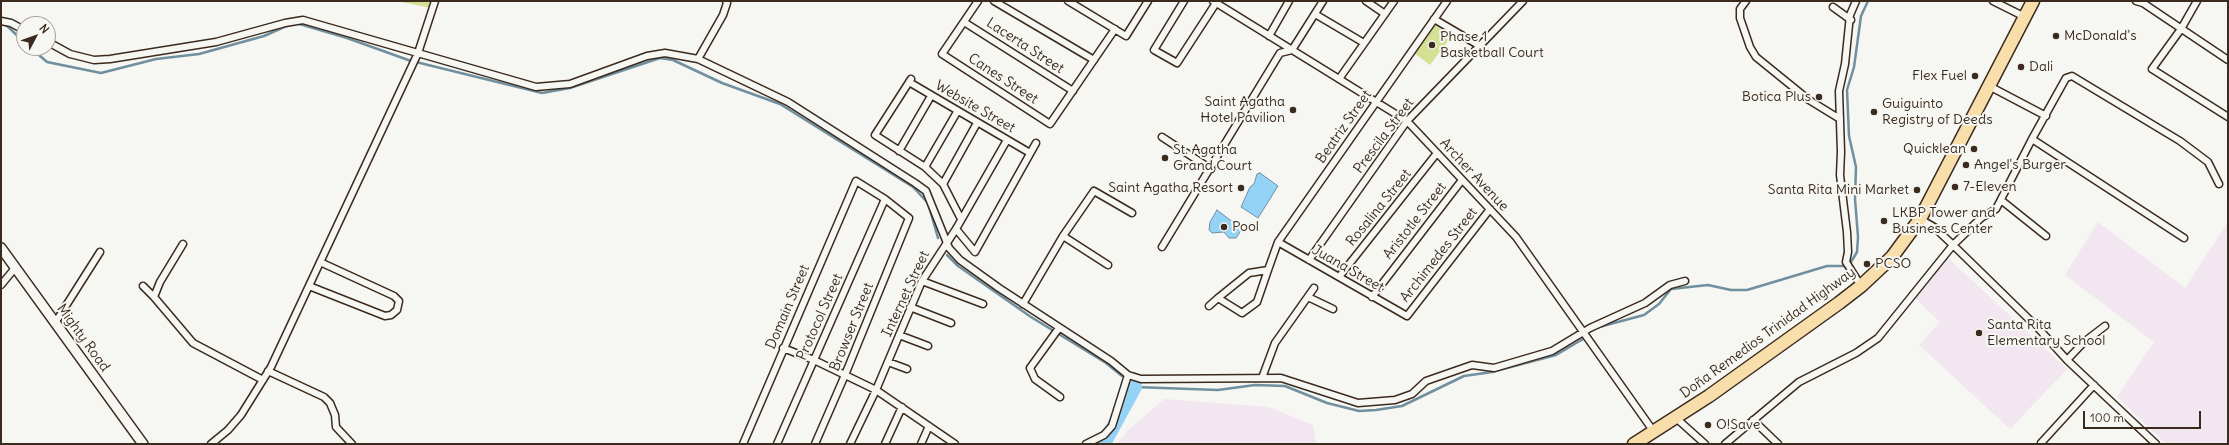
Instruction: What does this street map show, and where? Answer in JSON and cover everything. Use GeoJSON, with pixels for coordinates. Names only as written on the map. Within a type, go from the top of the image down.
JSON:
{"type":"FeatureCollection","features":[{"type":"Feature","properties":{"kind":"highway","name":"Doña Remedios Trinidad Highway"},"geometry":{"type":"LineString","coordinates":[[1634,444],[1676,418],[1861,286],[1892,258],[1920,219],[2033,1]]}},
{"type":"Feature","properties":{"kind":"street"},"geometry":{"type":"LineString","coordinates":[[211,444],[228,430],[241,415],[268,371],[418,53],[435,1]]}},
{"type":"Feature","properties":{"kind":"street"},"geometry":{"type":"LineString","coordinates":[[964,22],[978,1]]}},
{"type":"Feature","properties":{"kind":"street"},"geometry":{"type":"LineString","coordinates":[[994,1],[1094,60]]}},
{"type":"Feature","properties":{"kind":"street"},"geometry":{"type":"LineString","coordinates":[[1068,1],[1126,36],[1147,1]]}},
{"type":"Feature","properties":{"kind":"street"},"geometry":{"type":"LineString","coordinates":[[1184,1],[1154,50],[1177,63],[1214,2]]}},
{"type":"Feature","properties":{"kind":"street"},"geometry":{"type":"LineString","coordinates":[[1269,36],[1289,1]]}},
{"type":"Feature","properties":{"kind":"street"},"geometry":{"type":"LineString","coordinates":[[1162,247],[1211,169],[1280,53],[1292,50],[1323,1]]}},
{"type":"Feature","properties":{"kind":"street"},"geometry":{"type":"LineString","coordinates":[[1366,1],[1385,14]]}},
{"type":"Feature","properties":{"kind":"street"},"geometry":{"type":"LineString","coordinates":[[1339,79],[1394,1]]}},
{"type":"Feature","properties":{"kind":"street","name":"Beatriz Street"},"geometry":{"type":"LineString","coordinates":[[1218,298],[1242,313],[1257,302],[1278,242],[1447,1]]}},
{"type":"Feature","properties":{"kind":"street","name":"Prescila Street"},"geometry":{"type":"LineString","coordinates":[[1309,260],[1407,121],[1523,1]]}},
{"type":"Feature","properties":{"kind":"street"},"geometry":{"type":"LineString","coordinates":[[1746,1],[1740,9],[1740,18],[1750,47],[1756,57],[1810,100],[1840,119]]}},
{"type":"Feature","properties":{"kind":"street"},"geometry":{"type":"LineString","coordinates":[[1856,1],[1850,15],[1851,20],[1839,91],[1841,152],[1840,176],[1847,232],[1847,265],[1861,286]]}},
{"type":"Feature","properties":{"kind":"street"},"geometry":{"type":"LineString","coordinates":[[1993,1],[2025,17]]}},
{"type":"Feature","properties":{"kind":"street"},"geometry":{"type":"LineString","coordinates":[[2136,1],[2143,3],[2228,60]]}},
{"type":"Feature","properties":{"kind":"street"},"geometry":{"type":"LineString","coordinates":[[2197,1],[2181,29],[2152,70],[2228,117]]}},
{"type":"Feature","properties":{"kind":"street"},"geometry":{"type":"LineString","coordinates":[[698,59],[723,15],[727,2]]}},
{"type":"Feature","properties":{"kind":"street","name":"Archer Avenue"},"geometry":{"type":"LineString","coordinates":[[1214,2],[1407,121],[1516,237],[1654,432]]}},
{"type":"Feature","properties":{"kind":"street"},"geometry":{"type":"LineString","coordinates":[[1833,8],[1851,20]]}},
{"type":"Feature","properties":{"kind":"street"},"geometry":{"type":"LineString","coordinates":[[1315,14],[1364,43]]}},
{"type":"Feature","properties":{"kind":"street"},"geometry":{"type":"LineString","coordinates":[[1434,19],[1480,46]]}},
{"type":"Feature","properties":{"kind":"street"},"geometry":{"type":"LineString","coordinates":[[56,46],[70,54],[94,60],[110,59],[216,42],[285,23],[303,20],[536,87],[570,84],[647,56],[665,53],[698,59],[788,102],[915,183],[926,191],[949,248],[969,267],[1128,375],[1141,379],[1281,378],[1358,403],[1388,402],[1412,394],[1426,381],[1472,365],[1494,368],[1552,350],[1584,332],[1645,303],[1670,285],[1685,281]]}},
{"type":"Feature","properties":{"kind":"street"},"geometry":{"type":"LineString","coordinates":[[1,21],[16,26]]}},
{"type":"Feature","properties":{"kind":"street","name":"Canes Street"},"geometry":{"type":"LineString","coordinates":[[964,22],[942,54],[1050,124],[1073,91]]}},
{"type":"Feature","properties":{"kind":"street","name":"Lacerta Street"},"geometry":{"type":"LineString","coordinates":[[964,22],[1073,91]]}},
{"type":"Feature","properties":{"kind":"street"},"geometry":{"type":"LineString","coordinates":[[1073,91],[1115,29]]}},
{"type":"Feature","properties":{"kind":"street"},"geometry":{"type":"LineString","coordinates":[[1725,444],[1799,382],[1871,345],[1953,245],[1981,218],[1996,210],[2032,139],[2066,78],[2072,76],[2180,141],[2208,162],[2219,184]]}},
{"type":"Feature","properties":{"kind":"street","name":"Website Street"},"geometry":{"type":"LineString","coordinates":[[900,151],[875,135],[910,81],[957,112],[1030,153]]}},
{"type":"Feature","properties":{"kind":"street"},"geometry":{"type":"LineString","coordinates":[[1989,86],[2046,116]]}},
{"type":"Feature","properties":{"kind":"street"},"geometry":{"type":"LineString","coordinates":[[931,96],[900,151],[925,168],[943,184],[961,219]]}},
{"type":"Feature","properties":{"kind":"street"},"geometry":{"type":"LineString","coordinates":[[925,168],[957,112]]}},
{"type":"Feature","properties":{"kind":"street"},"geometry":{"type":"LineString","coordinates":[[943,184],[977,123]]}},
{"type":"Feature","properties":{"kind":"street"},"geometry":{"type":"LineString","coordinates":[[1162,137],[1211,169]]}},
{"type":"Feature","properties":{"kind":"street"},"geometry":{"type":"LineString","coordinates":[[2032,139],[2184,238]]}},
{"type":"Feature","properties":{"kind":"street","name":"Internet Street"},"geometry":{"type":"LineString","coordinates":[[850,444],[876,390],[922,281],[956,228],[1007,140]]}},
{"type":"Feature","properties":{"kind":"street"},"geometry":{"type":"LineString","coordinates":[[956,228],[975,252],[1036,143]]}},
{"type":"Feature","properties":{"kind":"street","name":"Rosalina Street"},"geometry":{"type":"LineString","coordinates":[[1339,277],[1437,153]]}},
{"type":"Feature","properties":{"kind":"street","name":"Aristotle Street"},"geometry":{"type":"LineString","coordinates":[[1372,297],[1462,180]]}},
{"type":"Feature","properties":{"kind":"street","name":"Domain Street"},"geometry":{"type":"LineString","coordinates":[[743,444],[856,181],[885,199]]}},
{"type":"Feature","properties":{"kind":"street"},"geometry":{"type":"LineString","coordinates":[[1023,304],[1063,236],[1094,191],[1132,213]]}},
{"type":"Feature","properties":{"kind":"street","name":"Browser Street"},"geometry":{"type":"LineString","coordinates":[[815,444],[846,375],[909,218],[885,199]]}},
{"type":"Feature","properties":{"kind":"street","name":"Protocol Street"},"geometry":{"type":"LineString","coordinates":[[777,444],[885,199]]}},
{"type":"Feature","properties":{"kind":"street"},"geometry":{"type":"LineString","coordinates":[[2001,200],[2046,236]]}},
{"type":"Feature","properties":{"kind":"street","name":"Archimedes Street"},"geometry":{"type":"LineString","coordinates":[[1407,316],[1490,209]]}},
{"type":"Feature","properties":{"kind":"street"},"geometry":{"type":"LineString","coordinates":[[1920,219],[1934,227],[1953,245],[2038,328],[2067,360],[2156,444]]}},
{"type":"Feature","properties":{"kind":"street"},"geometry":{"type":"LineString","coordinates":[[1063,236],[1108,265]]}},
{"type":"Feature","properties":{"kind":"street","name":"Juana Street"},"geometry":{"type":"LineString","coordinates":[[1278,242],[1407,316]]}},
{"type":"Feature","properties":{"kind":"street"},"geometry":{"type":"LineString","coordinates":[[154,297],[160,282],[183,244]]}},
{"type":"Feature","properties":{"kind":"street","name":"Mighty Road"},"geometry":{"type":"LineString","coordinates":[[1,248],[143,444]]}},
{"type":"Feature","properties":{"kind":"street"},"geometry":{"type":"LineString","coordinates":[[55,323],[100,252]]}},
{"type":"Feature","properties":{"kind":"street"},"geometry":{"type":"LineString","coordinates":[[309,286],[384,316],[391,315],[397,310],[399,301],[394,296],[320,262]]}},
{"type":"Feature","properties":{"kind":"street"},"geometry":{"type":"LineString","coordinates":[[1,285],[15,268]]}},
{"type":"Feature","properties":{"kind":"street"},"geometry":{"type":"LineString","coordinates":[[1209,306],[1249,273],[1268,270]]}},
{"type":"Feature","properties":{"kind":"street"},"geometry":{"type":"LineString","coordinates":[[922,281],[983,304]]}},
{"type":"Feature","properties":{"kind":"street"},"geometry":{"type":"LineString","coordinates":[[143,286],[193,343],[263,380]]}},
{"type":"Feature","properties":{"kind":"street"},"geometry":{"type":"LineString","coordinates":[[1262,378],[1275,343],[1314,288]]}},
{"type":"Feature","properties":{"kind":"street"},"geometry":{"type":"LineString","coordinates":[[1308,297],[1333,309]]}},
{"type":"Feature","properties":{"kind":"street"},"geometry":{"type":"LineString","coordinates":[[910,307],[951,324]]}},
{"type":"Feature","properties":{"kind":"street"},"geometry":{"type":"LineString","coordinates":[[2067,360],[2084,342],[2105,326]]}},
{"type":"Feature","properties":{"kind":"street"},"geometry":{"type":"LineString","coordinates":[[1059,329],[1030,368],[1035,378],[1060,397]]}},
{"type":"Feature","properties":{"kind":"street"},"geometry":{"type":"LineString","coordinates":[[899,336],[928,346]]}},
{"type":"Feature","properties":{"kind":"street"},"geometry":{"type":"LineString","coordinates":[[783,348],[814,360],[876,390],[902,406],[954,444]]}},
{"type":"Feature","properties":{"kind":"street"},"geometry":{"type":"LineString","coordinates":[[888,362],[907,370]]}},
{"type":"Feature","properties":{"kind":"street"},"geometry":{"type":"LineString","coordinates":[[268,371],[324,397],[330,403],[335,415],[336,427],[352,444]]}},
{"type":"Feature","properties":{"kind":"street"},"geometry":{"type":"LineString","coordinates":[[1086,444],[1104,435],[1112,426],[1128,375]]}},
{"type":"Feature","properties":{"kind":"street"},"geometry":{"type":"LineString","coordinates":[[2041,443],[2094,385]]}},
{"type":"Feature","properties":{"kind":"street"},"geometry":{"type":"LineString","coordinates":[[885,444],[902,406]]}},
{"type":"Feature","properties":{"kind":"street"},"geometry":{"type":"LineString","coordinates":[[1676,418],[1705,444]]}},
{"type":"Feature","properties":{"kind":"street"},"geometry":{"type":"LineString","coordinates":[[1753,420],[1778,444]]}},
{"type":"Feature","properties":{"kind":"street"},"geometry":{"type":"LineString","coordinates":[[921,444],[929,426]]}},
{"type":"Feature","properties":{"kind":"shaded area"},"geometry":{"type":"Polygon","coordinates":[[[2098,222],[2185,288],[2228,222],[2228,444],[2166,444],[2117,397],[2154,342],[2065,275],[2098,222]]]}},
{"type":"Feature","properties":{"kind":"shaded area","name":"Santa Rita Elementary School"},"geometry":{"type":"Polygon","coordinates":[[[1948,258],[2067,369],[2010,429],[1919,345],[1940,322],[1915,298],[1948,258]]]}},
{"type":"Feature","properties":{"kind":"shaded area"},"geometry":{"type":"Polygon","coordinates":[[[1164,399],[1269,407],[1313,425],[1316,444],[1117,444],[1127,431],[1164,399]]]}},
{"type":"Feature","properties":{"kind":"green space"},"geometry":{"type":"Polygon","coordinates":[[[396,1],[439,1],[436,9],[396,1]]]}},
{"type":"Feature","properties":{"kind":"green space","name":"Phase 1 Basketball Court"},"geometry":{"type":"Polygon","coordinates":[[[1435,25],[1451,37],[1430,65],[1414,53],[1435,25]]]}},
{"type":"Feature","properties":{"kind":"water"},"geometry":{"type":"Polygon","coordinates":[[[1260,173],[1278,186],[1258,218],[1241,207],[1250,187],[1254,184],[1257,174],[1260,173]]]}},
{"type":"Feature","properties":{"kind":"water","name":"Pool"},"geometry":{"type":"Polygon","coordinates":[[[1217,210],[1242,229],[1236,238],[1229,238],[1224,232],[1212,233],[1209,230],[1210,222],[1217,210]]]}},
{"type":"Feature","properties":{"kind":"waterway"},"geometry":{"type":"LineString","coordinates":[[1599,327],[1644,315],[1659,304],[1671,289],[1708,285],[1731,290],[1747,290],[1827,266],[1846,266],[1851,262],[1857,252],[1858,237],[1855,199],[1856,167],[1849,136],[1847,90],[1854,67],[1861,16],[1868,1]]}},
{"type":"Feature","properties":{"kind":"waterway"},"geometry":{"type":"LineString","coordinates":[[4,23],[16,34]]}},
{"type":"Feature","properties":{"kind":"waterway"},"geometry":{"type":"LineString","coordinates":[[296,23],[347,38],[411,61]]}},
{"type":"Feature","properties":{"kind":"waterway"},"geometry":{"type":"LineString","coordinates":[[40,56],[47,62],[101,73],[156,59],[199,54],[264,36],[291,24]]}},
{"type":"Feature","properties":{"kind":"waterway"},"geometry":{"type":"LineString","coordinates":[[416,62],[542,93],[570,88],[660,58],[673,60],[722,83],[780,104],[913,187],[928,203],[938,238]]}},
{"type":"Feature","properties":{"kind":"waterway"},"geometry":{"type":"LineString","coordinates":[[947,255],[958,266],[1031,317],[1106,363],[1122,376]]}},
{"type":"Feature","properties":{"kind":"waterway"},"geometry":{"type":"LineString","coordinates":[[1130,383],[1135,387],[1218,390],[1255,385],[1285,386],[1327,403],[1359,411],[1376,410],[1402,406],[1464,376],[1492,372],[1556,355],[1583,339]]}},
{"type":"Feature","properties":{"kind":"waterway"},"geometry":{"type":"LineString","coordinates":[[1098,444],[1106,440],[1135,387]]}},
{"type":"Feature","properties":{"kind":"place","name":"McDonald's"},"geometry":{"type":"Point","coordinates":[2056,36]}},
{"type":"Feature","properties":{"kind":"place","name":"Phase 1 Basketball Court"},"geometry":{"type":"Point","coordinates":[1432,45]}},
{"type":"Feature","properties":{"kind":"place","name":"Dali"},"geometry":{"type":"Point","coordinates":[2021,67]}},
{"type":"Feature","properties":{"kind":"place","name":"Flex Fuel"},"geometry":{"type":"Point","coordinates":[1975,76]}},
{"type":"Feature","properties":{"kind":"place","name":"Botica Plus"},"geometry":{"type":"Point","coordinates":[1819,97]}},
{"type":"Feature","properties":{"kind":"place","name":"Saint Agatha Hotel Pavilion"},"geometry":{"type":"Point","coordinates":[1293,110]}},
{"type":"Feature","properties":{"kind":"place","name":"Guiguinto Registry of Deeds"},"geometry":{"type":"Point","coordinates":[1874,112]}},
{"type":"Feature","properties":{"kind":"place","name":"Quicklean"},"geometry":{"type":"Point","coordinates":[1974,149]}},
{"type":"Feature","properties":{"kind":"place","name":"St. Agatha Grand Court"},"geometry":{"type":"Point","coordinates":[1165,158]}},
{"type":"Feature","properties":{"kind":"place","name":"Angel's Burger"},"geometry":{"type":"Point","coordinates":[1966,165]}},
{"type":"Feature","properties":{"kind":"place","name":"7-Eleven"},"geometry":{"type":"Point","coordinates":[1955,187]}},
{"type":"Feature","properties":{"kind":"place","name":"Saint Agatha Resort"},"geometry":{"type":"Point","coordinates":[1241,188]}},
{"type":"Feature","properties":{"kind":"place","name":"Santa Rita Mini Market"},"geometry":{"type":"Point","coordinates":[1917,190]}},
{"type":"Feature","properties":{"kind":"place","name":"LKBP Tower and Business Center"},"geometry":{"type":"Point","coordinates":[1884,221]}},
{"type":"Feature","properties":{"kind":"place","name":"Pool"},"geometry":{"type":"Point","coordinates":[1224,227]}},
{"type":"Feature","properties":{"kind":"place","name":"PCSO"},"geometry":{"type":"Point","coordinates":[1867,264]}},
{"type":"Feature","properties":{"kind":"place","name":"Santa Rita Elementary School"},"geometry":{"type":"Point","coordinates":[1979,333]}},
{"type":"Feature","properties":{"kind":"place","name":"O!Save"},"geometry":{"type":"Point","coordinates":[1708,425]}}]}
